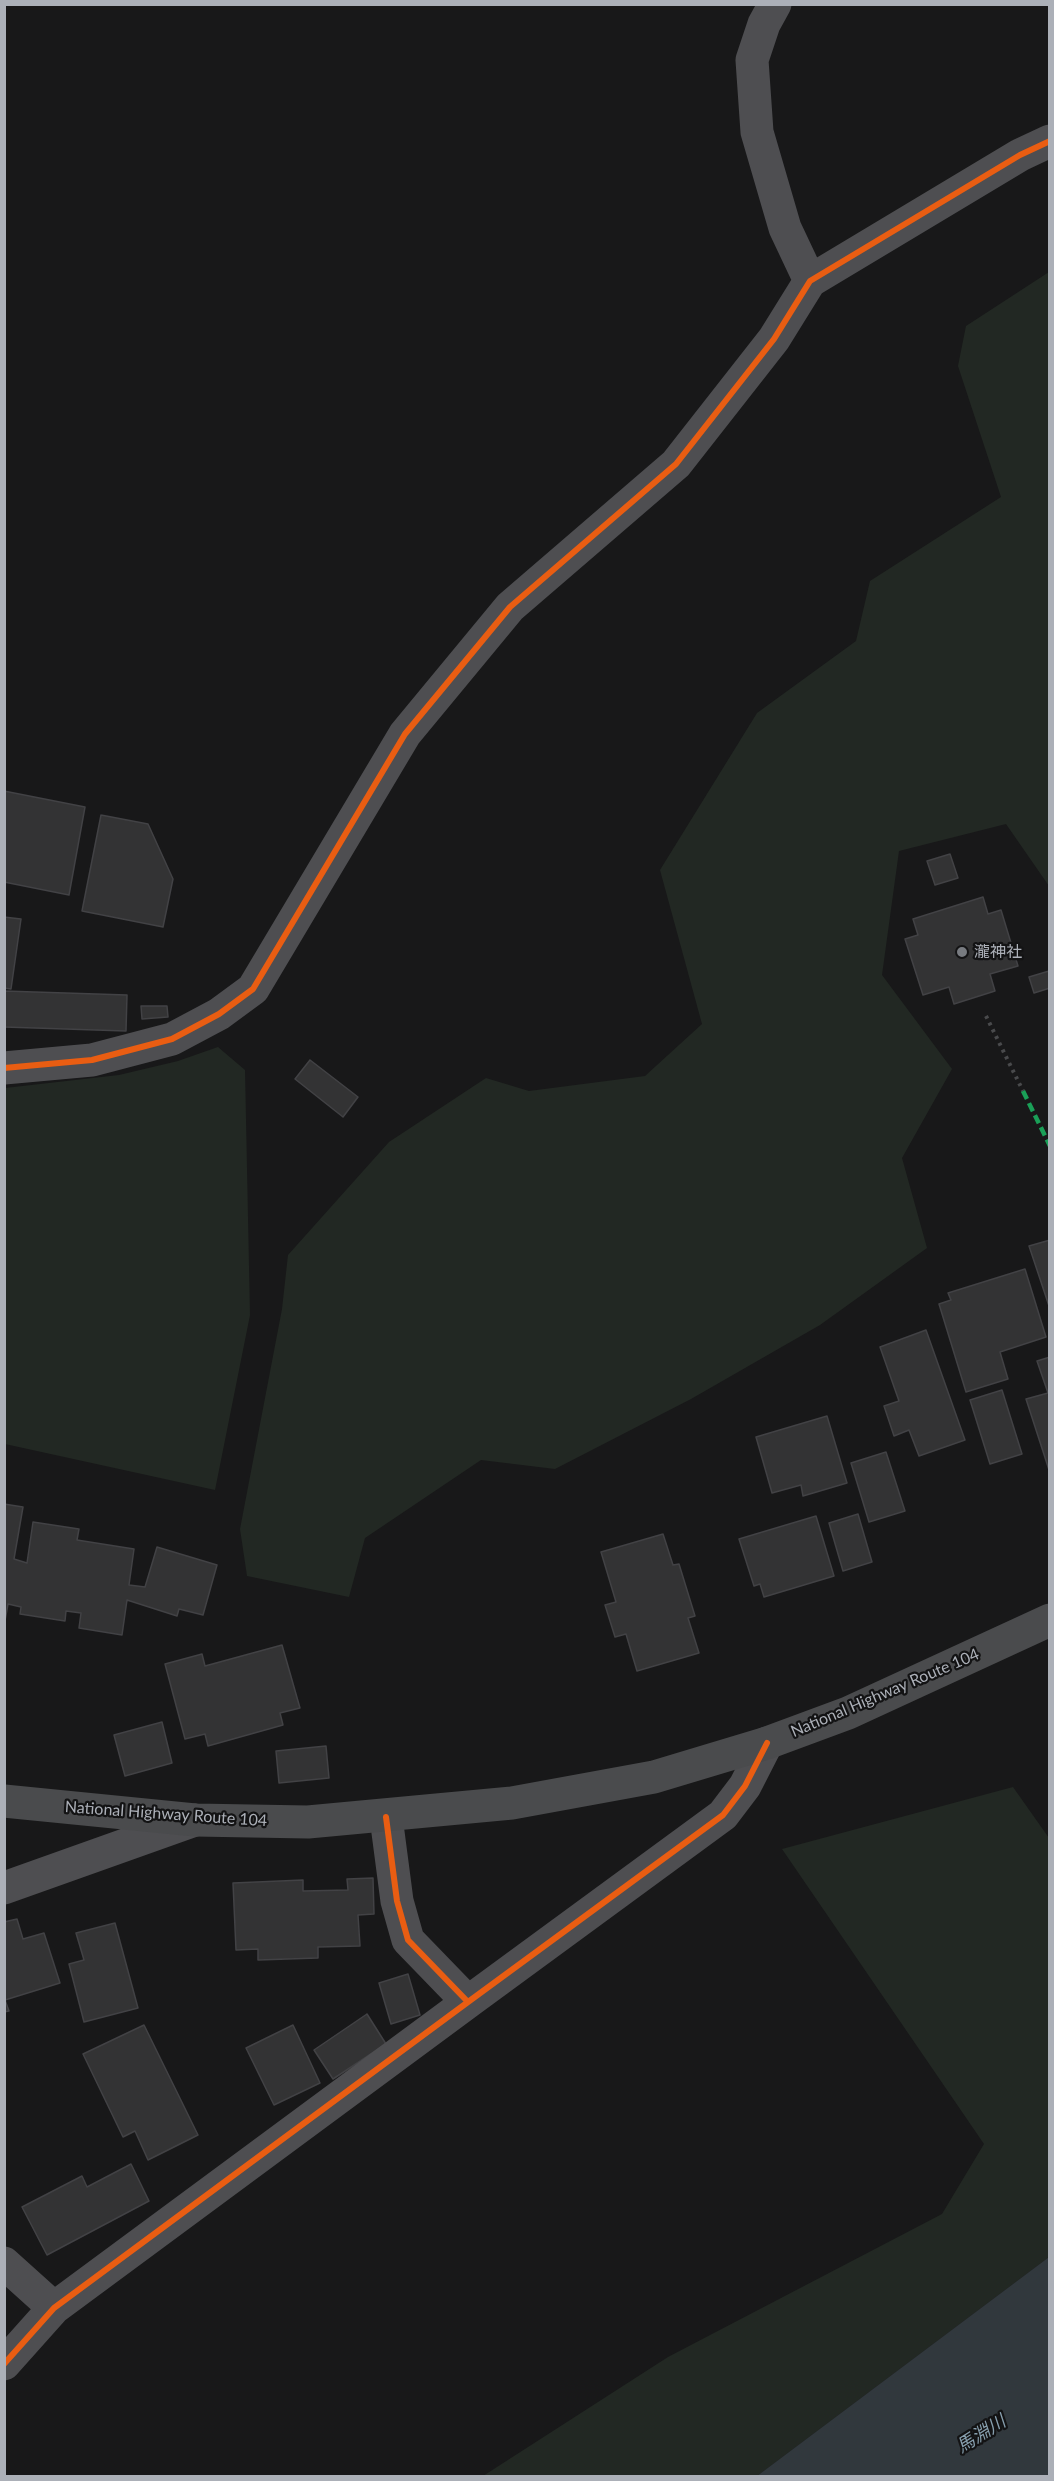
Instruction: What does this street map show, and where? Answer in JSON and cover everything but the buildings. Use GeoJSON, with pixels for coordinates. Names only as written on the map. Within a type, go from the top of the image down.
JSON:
{"type":"FeatureCollection","features":[{"type":"Feature","properties":{"kind":"highway","name":"National Highway Route 104"},"geometry":{"type":"LineString","coordinates":[[4,1801],[195,1820],[308,1822],[512,1803],[654,1777],[767,1743],[848,1713],[1050,1620]]}},
{"type":"Feature","properties":{"kind":"street"},"geometry":{"type":"LineString","coordinates":[[775,4],[764,24],[752,60],[757,132],[785,228],[810,281]]}},
{"type":"Feature","properties":{"kind":"street"},"geometry":{"type":"LineString","coordinates":[[4,1068],[92,1060],[172,1039],[219,1014],[253,989],[405,734],[510,607],[675,465],[774,339],[810,281],[1020,154],[1050,141]]}},
{"type":"Feature","properties":{"kind":"street"},"geometry":{"type":"LineString","coordinates":[[4,2364],[54,2308],[723,1815],[745,1786],[767,1743]]}},
{"type":"Feature","properties":{"kind":"street"},"geometry":{"type":"LineString","coordinates":[[386,1816],[397,1900],[408,1940],[468,2002]]}},
{"type":"Feature","properties":{"kind":"street"},"geometry":{"type":"LineString","coordinates":[[4,1888],[195,1820]]}},
{"type":"Feature","properties":{"kind":"street"},"geometry":{"type":"LineString","coordinates":[[4,2263],[54,2308]]}},
{"type":"Feature","properties":{"kind":"path"},"geometry":{"type":"LineString","coordinates":[[986,1016],[1023,1091]]}},
{"type":"Feature","properties":{"kind":"shaded area"},"geometry":{"type":"Polygon","coordinates":[[[1049,272],[1049,886],[1006,824],[899,851],[882,975],[952,1069],[902,1158],[927,1248],[820,1325],[691,1399],[555,1469],[481,1460],[365,1538],[349,1597],[247,1576],[240,1529],[282,1309],[288,1255],[389,1142],[486,1078],[529,1091],[645,1076],[702,1024],[660,870],[757,713],[856,641],[870,581],[1001,497],[958,366],[966,326],[1049,272]]]}},
{"type":"Feature","properties":{"kind":"shaded area"},"geometry":{"type":"Polygon","coordinates":[[[218,1047],[245,1070],[250,1315],[215,1490],[5,1444],[5,1088],[119,1075],[178,1061],[218,1047]]]}},
{"type":"Feature","properties":{"kind":"shaded area"},"geometry":{"type":"Polygon","coordinates":[[[1013,1787],[1049,1838],[1049,2257],[757,2476],[483,2476],[668,2357],[942,2214],[984,2144],[782,1849],[1013,1787]]]}},
{"type":"Feature","properties":{"kind":"water","name":"馬淵川"},"geometry":{"type":"Polygon","coordinates":[[[1049,2257],[1049,2476],[757,2476],[1049,2257]]]}},
{"type":"Feature","properties":{"kind":"marked path"},"geometry":{"type":"LineString","coordinates":[[1023,1091],[1050,1146]]}},
{"type":"Feature","properties":{"kind":"cycle path"},"geometry":{"type":"LineString","coordinates":[[4,1068],[92,1060],[172,1039],[219,1014],[253,989],[405,734],[510,607],[676,464],[774,339],[810,281],[1020,155],[1050,141]]}},
{"type":"Feature","properties":{"kind":"cycle path"},"geometry":{"type":"LineString","coordinates":[[468,2002],[723,1815],[745,1786],[767,1743]]}},
{"type":"Feature","properties":{"kind":"cycle path"},"geometry":{"type":"LineString","coordinates":[[4,2364],[54,2308],[468,2002],[408,1940],[397,1901],[386,1817]]}},
{"type":"Feature","properties":{"kind":"place","name":"瀧神社"},"geometry":{"type":"Point","coordinates":[962,952]}}]}
